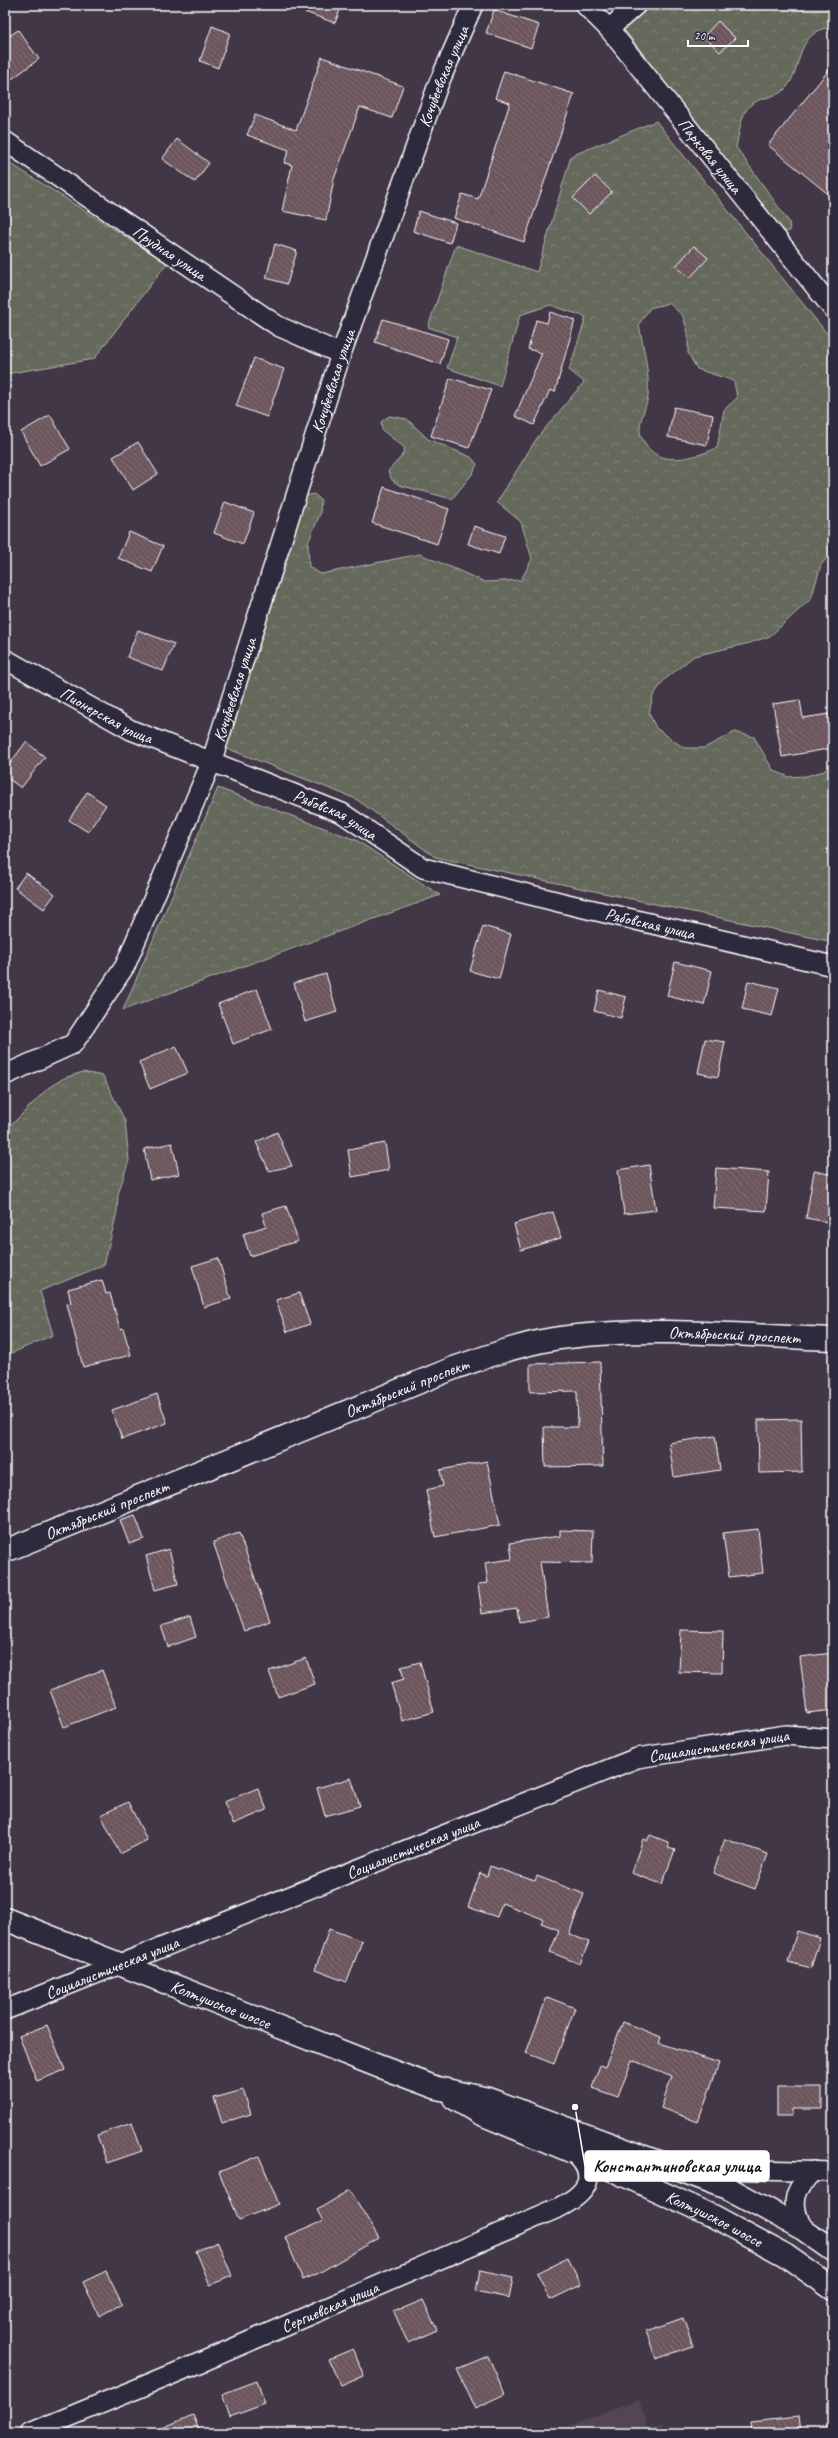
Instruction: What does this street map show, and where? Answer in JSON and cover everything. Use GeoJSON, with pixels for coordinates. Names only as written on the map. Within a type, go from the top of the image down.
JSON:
{"type":"FeatureCollection","features":[{"type":"Feature","properties":{"kind":"main road","name":"Октябрьский проспект"},"geometry":{"type":"LineString","coordinates":[[5,1551],[454,1368],[510,1349],[567,1337],[620,1332],[833,1339]]}},
{"type":"Feature","properties":{"kind":"main road","name":"Колтушское шоссе"},"geometry":{"type":"LineString","coordinates":[[5,1919],[437,2088],[480,2113],[573,2152],[713,2216],[785,2255],[833,2289]]}},
{"type":"Feature","properties":{"kind":"main road","name":"Колтушское шоссе"},"geometry":{"type":"LineString","coordinates":[[437,2088],[488,2099],[728,2188],[803,2229],[833,2250]]}},
{"type":"Feature","properties":{"kind":"street","name":"Кочубеевская улица"},"geometry":{"type":"LineString","coordinates":[[211,763],[341,354],[438,85],[473,5]]}},
{"type":"Feature","properties":{"kind":"street","name":"Парковая улица"},"geometry":{"type":"LineString","coordinates":[[585,5],[609,29],[833,309]]}},
{"type":"Feature","properties":{"kind":"street"},"geometry":{"type":"LineString","coordinates":[[609,29],[636,5]]}},
{"type":"Feature","properties":{"kind":"street","name":"Прудная улица"},"geometry":{"type":"LineString","coordinates":[[5,141],[278,326],[341,354]]}},
{"type":"Feature","properties":{"kind":"street","name":"Пионерская улица"},"geometry":{"type":"LineString","coordinates":[[5,659],[131,730],[211,763]]}},
{"type":"Feature","properties":{"kind":"street"},"geometry":{"type":"LineString","coordinates":[[5,1075],[73,1044],[125,966],[211,763]]}},
{"type":"Feature","properties":{"kind":"street","name":"Рябовская улица"},"geometry":{"type":"LineString","coordinates":[[211,763],[342,813],[423,868],[567,904],[833,966]]}},
{"type":"Feature","properties":{"kind":"street","name":"Социалистическая улица"},"geometry":{"type":"LineString","coordinates":[[5,2010],[637,1758],[786,1735],[833,1739]]}},
{"type":"Feature","properties":{"kind":"street","name":"Сергиевская улица"},"geometry":{"type":"LineString","coordinates":[[30,2433],[197,2364],[578,2198],[586,2187],[588,2174],[583,2161],[573,2152]]}},
{"type":"Feature","properties":{"kind":"street"},"geometry":{"type":"LineString","coordinates":[[673,2168],[833,2172]]}},
{"type":"Feature","properties":{"kind":"street"},"geometry":{"type":"LineString","coordinates":[[803,2229],[795,2214],[795,2198],[801,2183],[812,2171]]}},
{"type":"Feature","properties":{"kind":"shaded area"},"geometry":{"type":"Polygon","coordinates":[[[639,2399],[647,2427],[663,2423],[666,2433],[551,2433],[639,2399]]]}},
{"type":"Feature","properties":{"kind":"green space"},"geometry":{"type":"Polygon","coordinates":[[[649,5],[833,5],[833,33],[825,28],[815,33],[804,46],[792,79],[787,87],[778,94],[756,101],[747,109],[741,122],[736,147],[789,222],[790,231],[781,232],[623,28],[649,5]]]}},
{"type":"Feature","properties":{"kind":"green space"},"geometry":{"type":"Polygon","coordinates":[[[656,121],[833,341],[833,550],[821,565],[811,599],[770,636],[750,643],[694,656],[664,680],[653,696],[649,713],[656,728],[684,748],[704,748],[735,732],[754,737],[773,770],[789,777],[806,776],[824,771],[833,761],[833,942],[435,857],[356,799],[226,748],[305,496],[314,494],[321,500],[320,514],[308,543],[309,567],[321,574],[420,554],[485,582],[521,580],[532,559],[521,522],[497,502],[537,438],[584,382],[569,370],[586,317],[550,305],[520,315],[500,386],[447,368],[457,337],[428,327],[456,245],[537,272],[571,156],[656,121]],[[669,303],[650,308],[639,324],[648,379],[648,397],[640,427],[640,433],[643,441],[651,451],[659,456],[678,459],[699,455],[717,448],[724,410],[737,398],[734,381],[697,369],[688,353],[688,333],[683,316],[669,303]]]}},
{"type":"Feature","properties":{"kind":"green space"},"geometry":{"type":"Polygon","coordinates":[[[5,160],[167,263],[94,359],[5,374],[5,160]]]}},
{"type":"Feature","properties":{"kind":"green space"},"geometry":{"type":"Polygon","coordinates":[[[389,416],[407,419],[428,439],[471,457],[477,464],[473,473],[452,499],[399,485],[392,480],[388,471],[401,457],[405,448],[382,430],[381,422],[389,416]]]}},
{"type":"Feature","properties":{"kind":"green space"},"geometry":{"type":"Polygon","coordinates":[[[218,788],[356,840],[440,895],[123,1010],[218,788]]]}},
{"type":"Feature","properties":{"kind":"green space"},"geometry":{"type":"Polygon","coordinates":[[[83,1072],[103,1076],[125,1121],[129,1160],[118,1194],[117,1212],[104,1265],[40,1291],[53,1335],[5,1356],[5,1131],[48,1088],[64,1078],[83,1072]]]}},
{"type":"Feature","properties":{"kind":"building"},"geometry":{"type":"Polygon","coordinates":[[[291,5],[342,5],[335,23],[291,7],[291,5]]]}},
{"type":"Feature","properties":{"kind":"building"},"geometry":{"type":"Polygon","coordinates":[[[494,10],[539,25],[531,48],[486,33],[494,10]]]}},
{"type":"Feature","properties":{"kind":"building"},"geometry":{"type":"Polygon","coordinates":[[[718,21],[735,38],[720,52],[704,36],[718,21]]]}},
{"type":"Feature","properties":{"kind":"building"},"geometry":{"type":"Polygon","coordinates":[[[212,26],[230,33],[218,68],[200,61],[212,26]]]}},
{"type":"Feature","properties":{"kind":"building"},"geometry":{"type":"Polygon","coordinates":[[[18,30],[39,59],[5,84],[5,39],[18,30]]]}},
{"type":"Feature","properties":{"kind":"building"},"geometry":{"type":"Polygon","coordinates":[[[322,57],[403,86],[392,118],[360,107],[334,179],[326,220],[282,211],[292,165],[284,163],[289,150],[247,135],[255,115],[296,130],[322,57]]]}},
{"type":"Feature","properties":{"kind":"building"},"geometry":{"type":"Polygon","coordinates":[[[833,65],[833,198],[768,145],[833,65]]]}},
{"type":"Feature","properties":{"kind":"building"},"geometry":{"type":"Polygon","coordinates":[[[504,71],[574,94],[524,242],[454,218],[462,194],[478,199],[510,103],[495,98],[504,71]]]}},
{"type":"Feature","properties":{"kind":"building"},"geometry":{"type":"Polygon","coordinates":[[[177,139],[209,163],[195,182],[162,159],[177,139]]]}},
{"type":"Feature","properties":{"kind":"building"},"geometry":{"type":"Polygon","coordinates":[[[595,176],[612,192],[589,214],[573,198],[595,176]]]}},
{"type":"Feature","properties":{"kind":"building"},"geometry":{"type":"Polygon","coordinates":[[[419,211],[456,223],[450,243],[413,231],[419,211]]]}},
{"type":"Feature","properties":{"kind":"building"},"geometry":{"type":"Polygon","coordinates":[[[275,244],[297,251],[287,284],[266,278],[275,244]]]}},
{"type":"Feature","properties":{"kind":"building"},"geometry":{"type":"Polygon","coordinates":[[[694,246],[708,258],[690,278],[676,266],[694,246]]]}},
{"type":"Feature","properties":{"kind":"building"},"geometry":{"type":"Polygon","coordinates":[[[550,312],[575,320],[555,392],[550,390],[534,425],[515,416],[542,353],[528,349],[536,320],[547,323],[550,312]]]}},
{"type":"Feature","properties":{"kind":"building"},"geometry":{"type":"Polygon","coordinates":[[[383,319],[448,339],[440,364],[375,342],[383,319]]]}},
{"type":"Feature","properties":{"kind":"building"},"geometry":{"type":"Polygon","coordinates":[[[254,358],[284,369],[267,417],[236,406],[254,358]]]}},
{"type":"Feature","properties":{"kind":"building"},"geometry":{"type":"Polygon","coordinates":[[[450,378],[491,390],[469,448],[431,436],[450,378]]]}},
{"type":"Feature","properties":{"kind":"building"},"geometry":{"type":"Polygon","coordinates":[[[674,407],[713,415],[707,445],[668,437],[674,407]]]}},
{"type":"Feature","properties":{"kind":"building"},"geometry":{"type":"Polygon","coordinates":[[[50,415],[70,449],[40,466],[21,432],[50,415]]]}},
{"type":"Feature","properties":{"kind":"building"},"geometry":{"type":"Polygon","coordinates":[[[138,442],[158,474],[133,490],[113,457],[138,442]]]}},
{"type":"Feature","properties":{"kind":"building"},"geometry":{"type":"Polygon","coordinates":[[[384,487],[449,509],[437,544],[372,523],[384,487]]]}},
{"type":"Feature","properties":{"kind":"building"},"geometry":{"type":"Polygon","coordinates":[[[225,502],[254,513],[243,544],[214,533],[225,502]]]}},
{"type":"Feature","properties":{"kind":"building"},"geometry":{"type":"Polygon","coordinates":[[[474,526],[505,536],[499,554],[468,544],[474,526]]]}},
{"type":"Feature","properties":{"kind":"building"},"geometry":{"type":"Polygon","coordinates":[[[129,532],[163,546],[152,572],[118,558],[129,532]]]}},
{"type":"Feature","properties":{"kind":"building"},"geometry":{"type":"Polygon","coordinates":[[[138,630],[174,644],[163,671],[127,657],[138,630]]]}},
{"type":"Feature","properties":{"kind":"building"},"geometry":{"type":"Polygon","coordinates":[[[800,700],[803,718],[829,714],[833,748],[782,757],[773,704],[800,700]]]}},
{"type":"Feature","properties":{"kind":"building"},"geometry":{"type":"Polygon","coordinates":[[[26,742],[45,757],[21,788],[5,776],[5,770],[26,742]]]}},
{"type":"Feature","properties":{"kind":"building"},"geometry":{"type":"Polygon","coordinates":[[[87,792],[106,805],[88,832],[69,820],[87,792]]]}},
{"type":"Feature","properties":{"kind":"building"},"geometry":{"type":"Polygon","coordinates":[[[26,873],[55,894],[44,909],[15,888],[26,873]]]}},
{"type":"Feature","properties":{"kind":"building"},"geometry":{"type":"Polygon","coordinates":[[[483,926],[511,934],[499,979],[470,971],[483,926]]]}},
{"type":"Feature","properties":{"kind":"building"},"geometry":{"type":"Polygon","coordinates":[[[675,962],[712,971],[704,1005],[667,996],[675,962]]]}},
{"type":"Feature","properties":{"kind":"building"},"geometry":{"type":"Polygon","coordinates":[[[326,974],[337,1012],[305,1022],[294,983],[326,974]]]}},
{"type":"Feature","properties":{"kind":"building"},"geometry":{"type":"Polygon","coordinates":[[[748,981],[779,988],[772,1016],[742,1009],[748,981]]]}},
{"type":"Feature","properties":{"kind":"building"},"geometry":{"type":"Polygon","coordinates":[[[257,989],[272,1029],[233,1044],[218,1004],[257,989]]]}},
{"type":"Feature","properties":{"kind":"building"},"geometry":{"type":"Polygon","coordinates":[[[599,990],[626,997],[621,1018],[594,1011],[599,990]]]}},
{"type":"Feature","properties":{"kind":"building"},"geometry":{"type":"Polygon","coordinates":[[[705,1039],[725,1042],[718,1077],[698,1073],[705,1039]]]}},
{"type":"Feature","properties":{"kind":"building"},"geometry":{"type":"Polygon","coordinates":[[[176,1046],[188,1073],[150,1089],[139,1062],[176,1046]]]}},
{"type":"Feature","properties":{"kind":"building"},"geometry":{"type":"Polygon","coordinates":[[[277,1132],[292,1166],[269,1171],[256,1142],[277,1132]]]}},
{"type":"Feature","properties":{"kind":"building"},"geometry":{"type":"Polygon","coordinates":[[[172,1143],[179,1174],[150,1180],[144,1149],[172,1143]]]}},
{"type":"Feature","properties":{"kind":"building"},"geometry":{"type":"Polygon","coordinates":[[[385,1143],[389,1170],[352,1177],[348,1150],[385,1143]]]}},
{"type":"Feature","properties":{"kind":"building"},"geometry":{"type":"Polygon","coordinates":[[[649,1165],[656,1210],[624,1214],[618,1170],[649,1165]]]}},
{"type":"Feature","properties":{"kind":"building"},"geometry":{"type":"Polygon","coordinates":[[[716,1168],[769,1172],[766,1211],[713,1208],[716,1168]]]}},
{"type":"Feature","properties":{"kind":"building"},"geometry":{"type":"Polygon","coordinates":[[[814,1171],[833,1175],[833,1223],[806,1218],[814,1171]]]}},
{"type":"Feature","properties":{"kind":"building"},"geometry":{"type":"Polygon","coordinates":[[[286,1206],[298,1241],[250,1256],[243,1234],[266,1226],[262,1213],[286,1206]]]}},
{"type":"Feature","properties":{"kind":"building"},"geometry":{"type":"Polygon","coordinates":[[[553,1212],[561,1238],[521,1250],[514,1224],[553,1212]]]}},
{"type":"Feature","properties":{"kind":"building"},"geometry":{"type":"Polygon","coordinates":[[[218,1258],[231,1299],[204,1307],[192,1266],[218,1258]]]}},
{"type":"Feature","properties":{"kind":"building"},"geometry":{"type":"Polygon","coordinates":[[[102,1280],[106,1294],[110,1293],[120,1329],[123,1328],[131,1355],[83,1367],[67,1304],[71,1303],[68,1289],[102,1280]]]}},
{"type":"Feature","properties":{"kind":"building"},"geometry":{"type":"Polygon","coordinates":[[[299,1293],[310,1324],[287,1332],[276,1300],[299,1293]]]}},
{"type":"Feature","properties":{"kind":"building"},"geometry":{"type":"Polygon","coordinates":[[[600,1362],[603,1466],[545,1467],[544,1427],[578,1427],[577,1391],[530,1392],[530,1364],[600,1362]]]}},
{"type":"Feature","properties":{"kind":"building"},"geometry":{"type":"Polygon","coordinates":[[[157,1394],[167,1423],[122,1439],[112,1410],[157,1394]]]}},
{"type":"Feature","properties":{"kind":"building"},"geometry":{"type":"Polygon","coordinates":[[[801,1419],[802,1472],[759,1473],[758,1420],[801,1419]]]}},
{"type":"Feature","properties":{"kind":"building"},"geometry":{"type":"Polygon","coordinates":[[[715,1436],[720,1470],[674,1477],[669,1443],[715,1436]]]}},
{"type":"Feature","properties":{"kind":"building"},"geometry":{"type":"Polygon","coordinates":[[[487,1461],[500,1525],[435,1537],[426,1490],[443,1486],[440,1470],[487,1461]]]}},
{"type":"Feature","properties":{"kind":"building"},"geometry":{"type":"Polygon","coordinates":[[[135,1515],[144,1539],[129,1544],[120,1520],[135,1515]]]}},
{"type":"Feature","properties":{"kind":"building"},"geometry":{"type":"Polygon","coordinates":[[[758,1529],[763,1573],[729,1577],[723,1533],[758,1529]]]}},
{"type":"Feature","properties":{"kind":"building"},"geometry":{"type":"Polygon","coordinates":[[[560,1530],[593,1531],[592,1563],[540,1562],[548,1617],[519,1622],[517,1608],[482,1613],[478,1584],[488,1583],[485,1563],[512,1559],[510,1543],[560,1536],[560,1530]]]}},
{"type":"Feature","properties":{"kind":"building"},"geometry":{"type":"Polygon","coordinates":[[[239,1533],[270,1621],[244,1631],[213,1542],[239,1533]]]}},
{"type":"Feature","properties":{"kind":"building"},"geometry":{"type":"Polygon","coordinates":[[[169,1549],[178,1584],[155,1590],[146,1556],[169,1549]]]}},
{"type":"Feature","properties":{"kind":"building"},"geometry":{"type":"Polygon","coordinates":[[[190,1617],[196,1637],[168,1647],[161,1626],[190,1617]]]}},
{"type":"Feature","properties":{"kind":"building"},"geometry":{"type":"Polygon","coordinates":[[[681,1630],[723,1631],[722,1673],[679,1672],[681,1630]]]}},
{"type":"Feature","properties":{"kind":"building"},"geometry":{"type":"Polygon","coordinates":[[[833,1653],[833,1710],[807,1713],[800,1657],[833,1653]]]}},
{"type":"Feature","properties":{"kind":"building"},"geometry":{"type":"Polygon","coordinates":[[[306,1658],[315,1684],[278,1697],[269,1671],[306,1658]]]}},
{"type":"Feature","properties":{"kind":"building"},"geometry":{"type":"Polygon","coordinates":[[[420,1662],[434,1712],[402,1721],[391,1683],[404,1679],[401,1667],[420,1662]]]}},
{"type":"Feature","properties":{"kind":"building"},"geometry":{"type":"Polygon","coordinates":[[[102,1670],[116,1707],[64,1727],[50,1690],[102,1670]]]}},
{"type":"Feature","properties":{"kind":"building"},"geometry":{"type":"Polygon","coordinates":[[[351,1778],[360,1806],[325,1816],[317,1788],[351,1778]]]}},
{"type":"Feature","properties":{"kind":"building"},"geometry":{"type":"Polygon","coordinates":[[[258,1788],[267,1810],[233,1824],[224,1802],[258,1788]]]}},
{"type":"Feature","properties":{"kind":"building"},"geometry":{"type":"Polygon","coordinates":[[[128,1802],[147,1840],[120,1854],[101,1815],[128,1802]]]}},
{"type":"Feature","properties":{"kind":"building"},"geometry":{"type":"Polygon","coordinates":[[[650,1835],[670,1843],[668,1848],[675,1850],[662,1884],[631,1873],[643,1839],[647,1841],[650,1835]]]}},
{"type":"Feature","properties":{"kind":"building"},"geometry":{"type":"Polygon","coordinates":[[[725,1839],[768,1854],[755,1889],[713,1873],[725,1839]]]}},
{"type":"Feature","properties":{"kind":"building"},"geometry":{"type":"Polygon","coordinates":[[[490,1866],[535,1881],[537,1876],[584,1894],[569,1934],[589,1942],[580,1964],[550,1952],[559,1930],[541,1923],[543,1919],[502,1903],[497,1917],[468,1907],[480,1873],[487,1876],[490,1866]]]}},
{"type":"Feature","properties":{"kind":"building"},"geometry":{"type":"Polygon","coordinates":[[[329,1929],[362,1941],[347,1982],[315,1970],[329,1929]]]}},
{"type":"Feature","properties":{"kind":"building"},"geometry":{"type":"Polygon","coordinates":[[[797,1931],[820,1938],[811,1968],[788,1962],[797,1931]]]}},
{"type":"Feature","properties":{"kind":"building"},"geometry":{"type":"Polygon","coordinates":[[[547,1997],[575,2008],[554,2064],[526,2053],[547,1997]]]}},
{"type":"Feature","properties":{"kind":"building"},"geometry":{"type":"Polygon","coordinates":[[[623,2022],[661,2037],[659,2043],[719,2063],[698,2122],[661,2108],[672,2076],[632,2060],[618,2097],[592,2088],[600,2065],[605,2067],[623,2022]]]}},
{"type":"Feature","properties":{"kind":"building"},"geometry":{"type":"Polygon","coordinates":[[[47,2025],[65,2070],[37,2081],[19,2036],[47,2025]]]}},
{"type":"Feature","properties":{"kind":"building"},"geometry":{"type":"Polygon","coordinates":[[[777,2087],[822,2087],[822,2109],[792,2109],[792,2116],[777,2116],[777,2087]]]}},
{"type":"Feature","properties":{"kind":"building"},"geometry":{"type":"Polygon","coordinates":[[[243,2090],[251,2114],[222,2123],[214,2098],[243,2090]]]}},
{"type":"Feature","properties":{"kind":"building"},"geometry":{"type":"Polygon","coordinates":[[[132,2123],[142,2151],[107,2163],[97,2135],[132,2123]]]}},
{"type":"Feature","properties":{"kind":"building"},"geometry":{"type":"Polygon","coordinates":[[[259,2156],[279,2204],[239,2220],[219,2172],[259,2156]]]}},
{"type":"Feature","properties":{"kind":"building"},"geometry":{"type":"Polygon","coordinates":[[[350,2190],[379,2238],[317,2274],[303,2280],[285,2237],[323,2221],[317,2210],[350,2190]]]}},
{"type":"Feature","properties":{"kind":"building"},"geometry":{"type":"Polygon","coordinates":[[[218,2242],[232,2276],[210,2285],[196,2251],[218,2242]]]}},
{"type":"Feature","properties":{"kind":"building"},"geometry":{"type":"Polygon","coordinates":[[[568,2258],[581,2285],[550,2300],[537,2273],[568,2258]]]}},
{"type":"Feature","properties":{"kind":"building"},"geometry":{"type":"Polygon","coordinates":[[[106,2271],[122,2304],[99,2316],[83,2282],[106,2271]]]}},
{"type":"Feature","properties":{"kind":"building"},"geometry":{"type":"Polygon","coordinates":[[[480,2271],[513,2278],[509,2298],[476,2291],[480,2271]]]}},
{"type":"Feature","properties":{"kind":"building"},"geometry":{"type":"Polygon","coordinates":[[[423,2300],[437,2330],[408,2343],[394,2312],[423,2300]]]}},
{"type":"Feature","properties":{"kind":"building"},"geometry":{"type":"Polygon","coordinates":[[[683,2318],[693,2346],[656,2359],[646,2331],[683,2318]]]}},
{"type":"Feature","properties":{"kind":"building"},"geometry":{"type":"Polygon","coordinates":[[[353,2349],[364,2376],[341,2386],[329,2359],[353,2349]]]}},
{"type":"Feature","properties":{"kind":"building"},"geometry":{"type":"Polygon","coordinates":[[[488,2356],[505,2394],[475,2408],[457,2369],[488,2356]]]}},
{"type":"Feature","properties":{"kind":"building"},"geometry":{"type":"Polygon","coordinates":[[[257,2381],[265,2404],[230,2417],[222,2394],[257,2381]]]}},
{"type":"Feature","properties":{"kind":"building"},"geometry":{"type":"Polygon","coordinates":[[[193,2415],[200,2433],[150,2433],[193,2415]]]}},
{"type":"Feature","properties":{"kind":"building"},"geometry":{"type":"Polygon","coordinates":[[[799,2417],[801,2433],[751,2433],[750,2422],[799,2417]]]}},
{"type":"Feature","properties":{"kind":"place","name":"Константиновская улица"},"geometry":{"type":"Point","coordinates":[575,2107]}}]}
